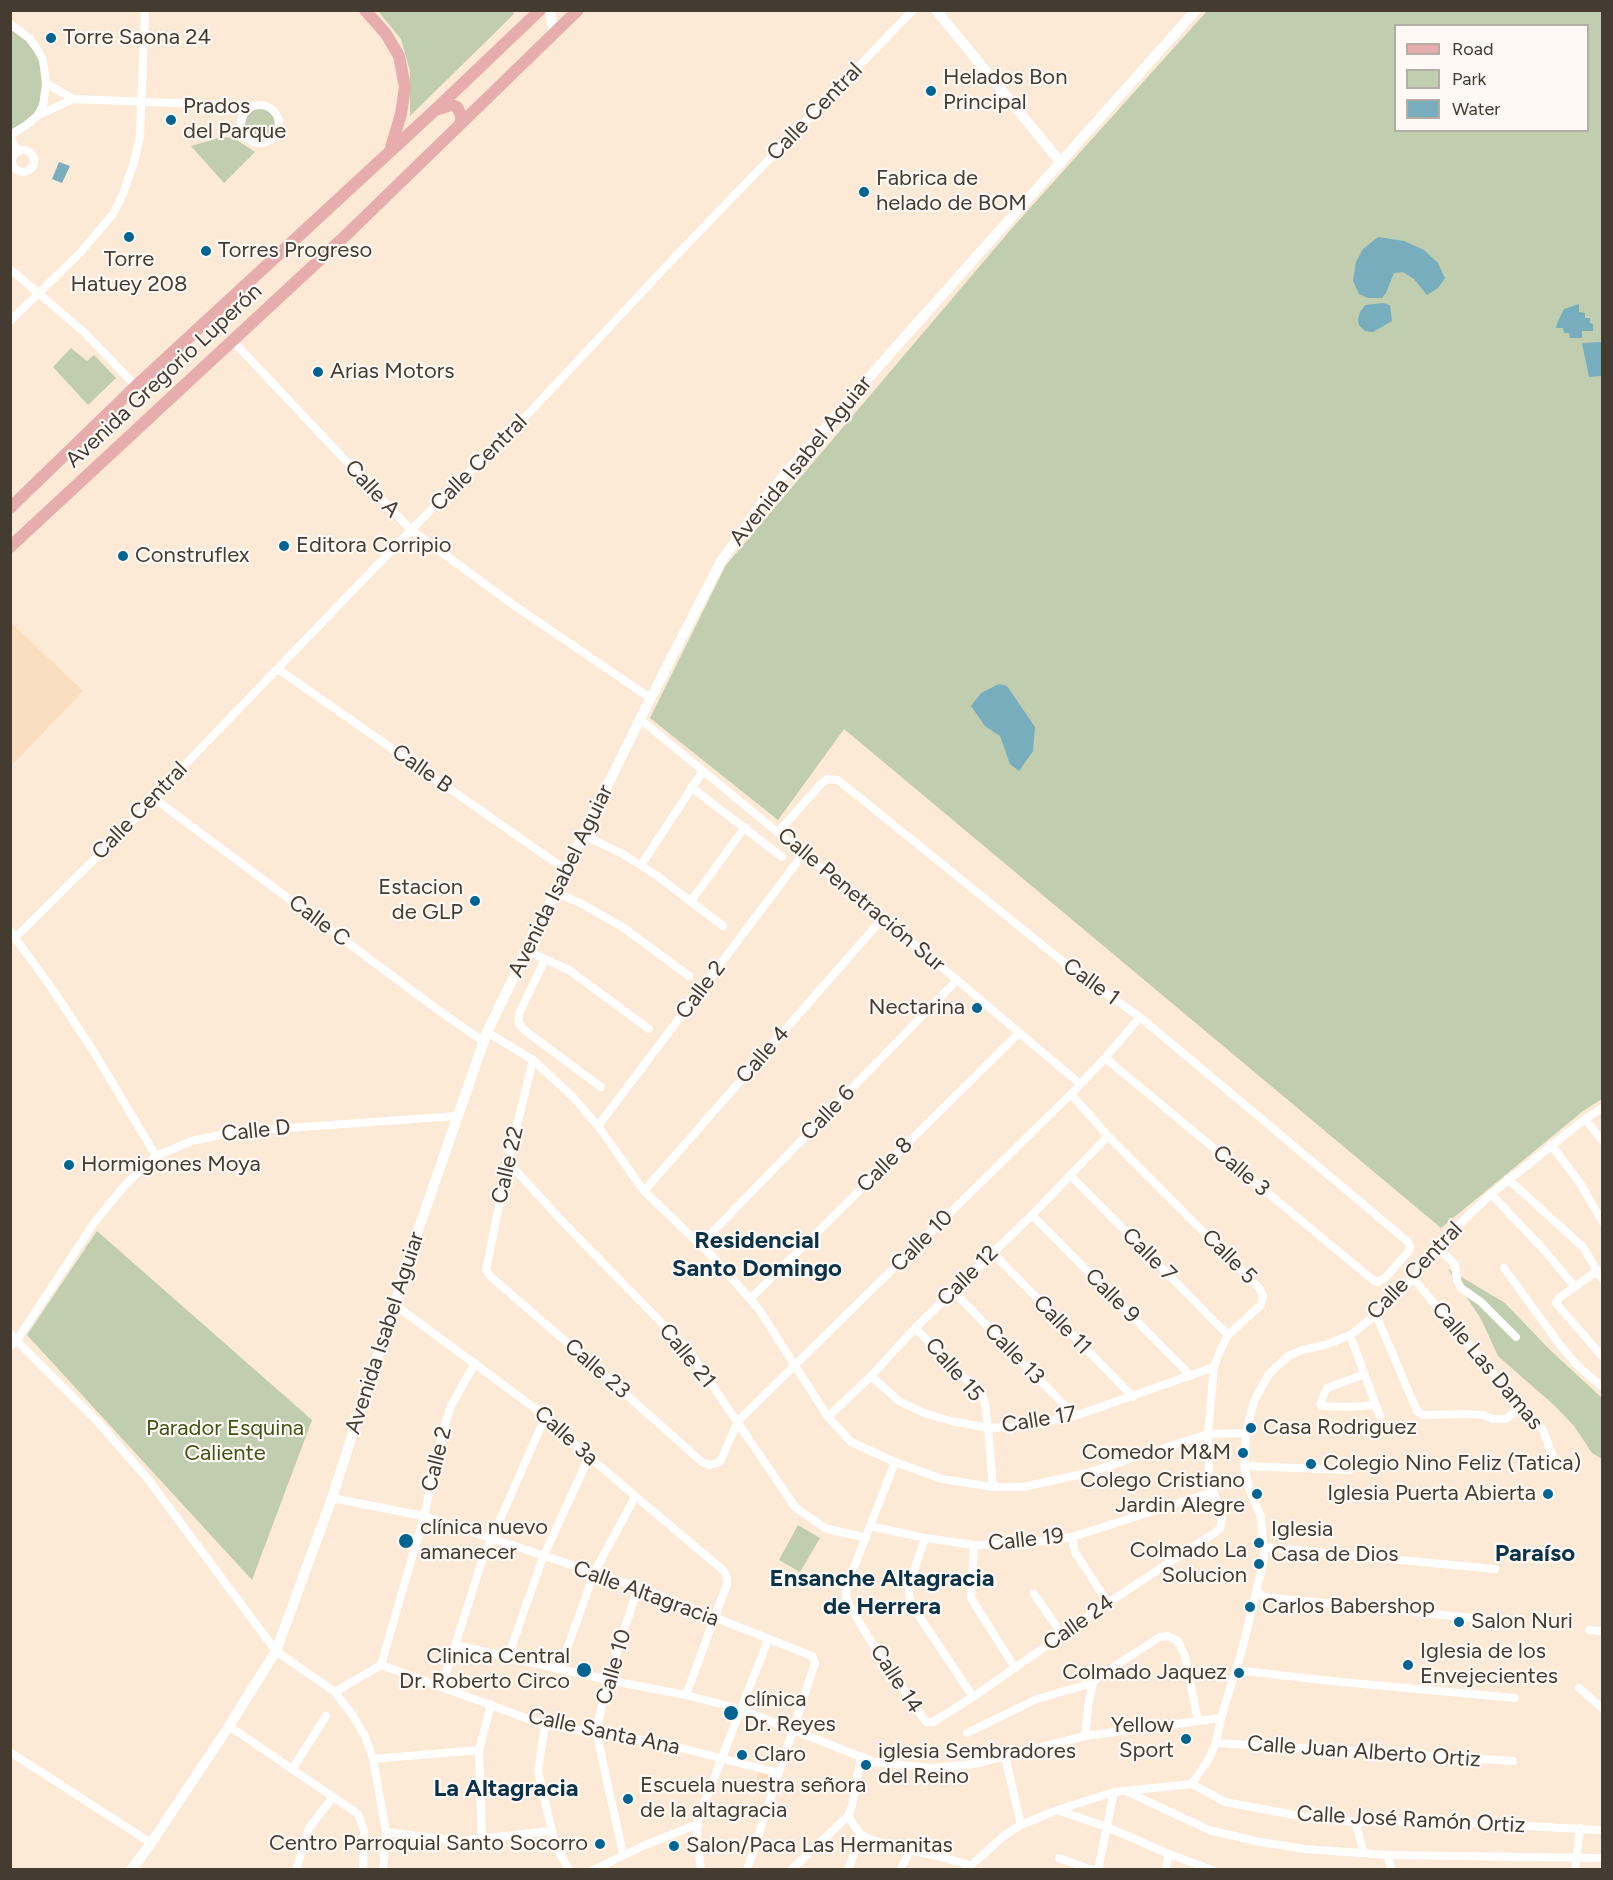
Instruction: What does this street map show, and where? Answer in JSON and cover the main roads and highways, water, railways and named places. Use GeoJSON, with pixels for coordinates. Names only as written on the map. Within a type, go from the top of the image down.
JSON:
{"type":"FeatureCollection","features":[{"type":"Feature","properties":{"kind":"main road"},"geometry":{"type":"LineString","coordinates":[[365,10],[387,34],[399,56],[405,87],[401,114],[391,150]]}},
{"type":"Feature","properties":{"kind":"main road","name":"Avenida Gregorio Luperón"},"geometry":{"type":"LineString","coordinates":[[10,508],[136,386],[540,10]]}},
{"type":"Feature","properties":{"kind":"main road"},"geometry":{"type":"LineString","coordinates":[[550,10],[554,34]]}},
{"type":"Feature","properties":{"kind":"main road","name":"Avenida Gregorio Luperón"},"geometry":{"type":"LineString","coordinates":[[10,548],[456,129],[578,10]]}},
{"type":"Feature","properties":{"kind":"main road"},"geometry":{"type":"LineString","coordinates":[[936,10],[1061,163]]}},
{"type":"Feature","properties":{"kind":"main road","name":"Avenida Isabel Aguiar"},"geometry":{"type":"LineString","coordinates":[[130,1869],[151,1843],[276,1651],[332,1498],[457,1116],[486,1037],[650,698],[720,563],[768,494],[1196,10]]}},
{"type":"Feature","properties":{"kind":"main road"},"geometry":{"type":"LineString","coordinates":[[434,111],[444,106],[457,107],[461,115],[461,122],[456,129]]}},
{"type":"Feature","properties":{"kind":"water"},"geometry":{"type":"Polygon","coordinates":[[[59,162],[70,166],[62,183],[52,179],[59,162]]]}},
{"type":"Feature","properties":{"kind":"water"},"geometry":{"type":"Polygon","coordinates":[[[1378,237],[1404,241],[1424,250],[1438,263],[1445,278],[1438,288],[1427,295],[1414,279],[1403,272],[1394,273],[1382,298],[1368,298],[1359,294],[1353,281],[1356,262],[1363,249],[1378,237]]]}},
{"type":"Feature","properties":{"kind":"water"},"geometry":{"type":"Polygon","coordinates":[[[1383,303],[1390,305],[1392,321],[1373,332],[1365,331],[1359,325],[1360,312],[1365,305],[1383,303]]]}},
{"type":"Feature","properties":{"kind":"water"},"geometry":{"type":"Polygon","coordinates":[[[1579,304],[1579,312],[1585,313],[1585,318],[1590,318],[1593,331],[1582,331],[1582,338],[1570,338],[1569,333],[1564,333],[1563,328],[1556,328],[1564,309],[1579,304]]]}},
{"type":"Feature","properties":{"kind":"water"},"geometry":{"type":"Polygon","coordinates":[[[1602,342],[1602,376],[1589,377],[1582,343],[1602,342]]]}},
{"type":"Feature","properties":{"kind":"water"},"geometry":{"type":"Polygon","coordinates":[[[999,684],[1007,686],[1035,727],[1033,751],[1019,771],[1010,764],[1000,736],[985,726],[971,706],[981,693],[999,684]]]}},
{"type":"Feature","properties":{"kind":"place","name":"Torre Saona 24"},"geometry":{"type":"Point","coordinates":[51,38]}},
{"type":"Feature","properties":{"kind":"place","name":"Helados Bon Principal"},"geometry":{"type":"Point","coordinates":[931,91]}},
{"type":"Feature","properties":{"kind":"place","name":"Prados del Parque"},"geometry":{"type":"Point","coordinates":[171,120]}},
{"type":"Feature","properties":{"kind":"place","name":"Fabrica de helado de BOM"},"geometry":{"type":"Point","coordinates":[864,192]}},
{"type":"Feature","properties":{"kind":"place","name":"Torre Hatuey 208"},"geometry":{"type":"Point","coordinates":[129,237]}},
{"type":"Feature","properties":{"kind":"place","name":"Torres Progreso"},"geometry":{"type":"Point","coordinates":[206,251]}},
{"type":"Feature","properties":{"kind":"place","name":"Arias Motors"},"geometry":{"type":"Point","coordinates":[318,372]}},
{"type":"Feature","properties":{"kind":"place","name":"Editora Corripio"},"geometry":{"type":"Point","coordinates":[284,546]}},
{"type":"Feature","properties":{"kind":"place","name":"Construflex"},"geometry":{"type":"Point","coordinates":[123,556]}},
{"type":"Feature","properties":{"kind":"place","name":"Estacion de GLP"},"geometry":{"type":"Point","coordinates":[475,901]}},
{"type":"Feature","properties":{"kind":"place","name":"Nectarina"},"geometry":{"type":"Point","coordinates":[977,1008]}},
{"type":"Feature","properties":{"kind":"place","name":"Hormigones Moya"},"geometry":{"type":"Point","coordinates":[69,1165]}},
{"type":"Feature","properties":{"kind":"place","name":"Casa Rodriguez"},"geometry":{"type":"Point","coordinates":[1251,1428]}},
{"type":"Feature","properties":{"kind":"place","name":"Comedor M&M"},"geometry":{"type":"Point","coordinates":[1243,1453]}},
{"type":"Feature","properties":{"kind":"place","name":"Colegio Nino Feliz (Tatica)"},"geometry":{"type":"Point","coordinates":[1311,1464]}},
{"type":"Feature","properties":{"kind":"place","name":"Colego Cristiano Jardin Alegre"},"geometry":{"type":"Point","coordinates":[1257,1494]}},
{"type":"Feature","properties":{"kind":"place","name":"Iglesia Puerta Abierta"},"geometry":{"type":"Point","coordinates":[1548,1494]}},
{"type":"Feature","properties":{"kind":"place","name":"clínica nuevo amanecer"},"geometry":{"type":"Point","coordinates":[406,1541]}},
{"type":"Feature","properties":{"kind":"place","name":"Iglesia Casa de Dios"},"geometry":{"type":"Point","coordinates":[1259,1543]}},
{"type":"Feature","properties":{"kind":"place","name":"Colmado La Solucion"},"geometry":{"type":"Point","coordinates":[1259,1564]}},
{"type":"Feature","properties":{"kind":"place","name":"Carlos Babershop"},"geometry":{"type":"Point","coordinates":[1250,1607]}},
{"type":"Feature","properties":{"kind":"place","name":"Salon Nuri"},"geometry":{"type":"Point","coordinates":[1459,1622]}},
{"type":"Feature","properties":{"kind":"place","name":"Iglesia de los Envejecientes"},"geometry":{"type":"Point","coordinates":[1408,1665]}},
{"type":"Feature","properties":{"kind":"place","name":"Clinica Central Dr. Roberto Circo"},"geometry":{"type":"Point","coordinates":[584,1670]}},
{"type":"Feature","properties":{"kind":"place","name":"Colmado Jaquez"},"geometry":{"type":"Point","coordinates":[1239,1673]}},
{"type":"Feature","properties":{"kind":"place","name":"clínica Dr. Reyes"},"geometry":{"type":"Point","coordinates":[731,1713]}},
{"type":"Feature","properties":{"kind":"place","name":"Yellow Sport"},"geometry":{"type":"Point","coordinates":[1186,1739]}},
{"type":"Feature","properties":{"kind":"place","name":"Claro"},"geometry":{"type":"Point","coordinates":[742,1755]}},
{"type":"Feature","properties":{"kind":"place","name":"iglesia Sembradores del Reino"},"geometry":{"type":"Point","coordinates":[866,1765]}},
{"type":"Feature","properties":{"kind":"place","name":"Escuela nuestra señora de la altagracia"},"geometry":{"type":"Point","coordinates":[628,1799]}},
{"type":"Feature","properties":{"kind":"place","name":"Centro Parroquial Santo Socorro"},"geometry":{"type":"Point","coordinates":[600,1844]}},
{"type":"Feature","properties":{"kind":"place","name":"Salon/Paca Las Hermanitas"},"geometry":{"type":"Point","coordinates":[674,1846]}},
{"type":"Feature","properties":{"kind":"district","name":"Residencial Santo Domingo"},"geometry":{"type":"Point","coordinates":[757,1255]}},
{"type":"Feature","properties":{"kind":"district","name":"Paraíso"},"geometry":{"type":"Point","coordinates":[1535,1554]}},
{"type":"Feature","properties":{"kind":"district","name":"Ensanche Altagracia de Herrera"},"geometry":{"type":"Point","coordinates":[882,1593]}},
{"type":"Feature","properties":{"kind":"district","name":"La Altagracia"},"geometry":{"type":"Point","coordinates":[506,1789]}},
{"type":"Feature","properties":{"kind":"park label","name":"Parador Esquina Caliente"},"geometry":{"type":"Point","coordinates":[225,1442]}}]}
